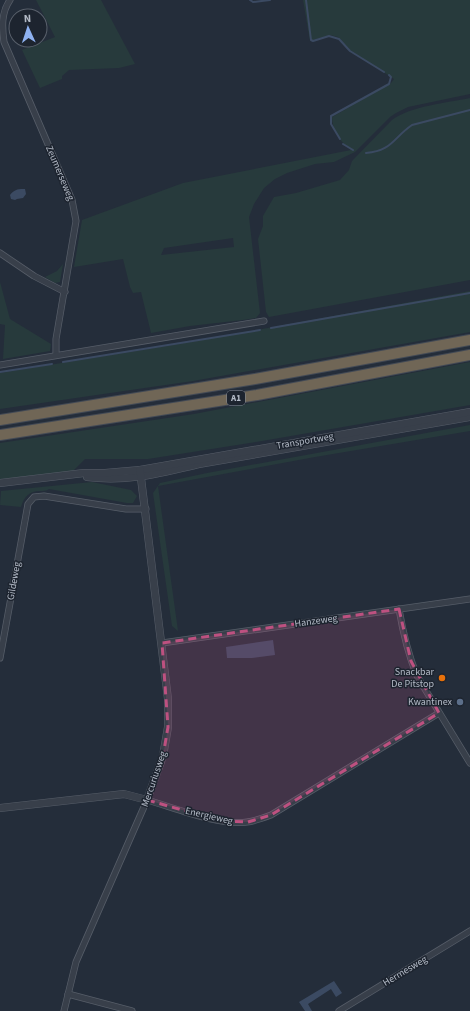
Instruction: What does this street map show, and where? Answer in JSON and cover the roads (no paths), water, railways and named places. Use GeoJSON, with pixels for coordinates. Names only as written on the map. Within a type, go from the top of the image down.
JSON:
{"type":"FeatureCollection","features":[{"type":"Feature","properties":{"kind":"highway","name":"A1"},"geometry":{"type":"LineString","coordinates":[[0,420],[255,379],[470,340]]}},
{"type":"Feature","properties":{"kind":"highway","name":"A1"},"geometry":{"type":"LineString","coordinates":[[0,435],[257,395],[470,355]]}},
{"type":"Feature","properties":{"kind":"street","name":"Zeumerseweg"},"geometry":{"type":"LineString","coordinates":[[10,0],[6,6],[2,18],[4,42],[72,200],[76,221],[56,339],[56,354]]}},
{"type":"Feature","properties":{"kind":"street"},"geometry":{"type":"LineString","coordinates":[[0,253],[34,276],[65,292]]}},
{"type":"Feature","properties":{"kind":"street"},"geometry":{"type":"LineString","coordinates":[[0,365],[56,354],[264,321]]}},
{"type":"Feature","properties":{"kind":"street","name":"Transportweg"},"geometry":{"type":"LineString","coordinates":[[141,473],[470,412]]}},
{"type":"Feature","properties":{"kind":"street","name":"Transportweg"},"geometry":{"type":"LineString","coordinates":[[141,473],[161,474],[199,464],[470,417]]}},
{"type":"Feature","properties":{"kind":"street"},"geometry":{"type":"LineString","coordinates":[[0,483],[71,476],[107,479],[141,473]]}},
{"type":"Feature","properties":{"kind":"street","name":"Mercuriusweg"},"geometry":{"type":"LineString","coordinates":[[64,1011],[76,962],[147,800],[163,756],[168,727],[168,699],[141,473]]}},
{"type":"Feature","properties":{"kind":"street","name":"Gildeweg"},"geometry":{"type":"LineString","coordinates":[[0,658],[28,504],[34,497],[44,496],[126,509],[146,509]]}},
{"type":"Feature","properties":{"kind":"street","name":"Hanzeweg"},"geometry":{"type":"LineString","coordinates":[[162,643],[470,599]]}},
{"type":"Feature","properties":{"kind":"street"},"geometry":{"type":"LineString","coordinates":[[399,609],[404,637],[417,676],[470,763]]}},
{"type":"Feature","properties":{"kind":"street","name":"Energieweg"},"geometry":{"type":"LineString","coordinates":[[0,808],[124,794],[221,821],[235,823],[258,820],[271,815],[440,713]]}},
{"type":"Feature","properties":{"kind":"street","name":"Hermesweg"},"geometry":{"type":"LineString","coordinates":[[339,1011],[470,931]]}},
{"type":"Feature","properties":{"kind":"street"},"geometry":{"type":"LineString","coordinates":[[68,994],[132,1011]]}},
{"type":"Feature","properties":{"kind":"water"},"geometry":{"type":"Polygon","coordinates":[[[25,189],[26,194],[23,198],[15,200],[11,199],[10,195],[13,192],[25,189]]]}},
{"type":"Feature","properties":{"kind":"water"},"geometry":{"type":"Polygon","coordinates":[[[273,640],[275,655],[252,658],[227,658],[226,647],[273,640]]]}},
{"type":"Feature","properties":{"kind":"water"},"geometry":{"type":"Polygon","coordinates":[[[334,981],[342,993],[336,997],[331,989],[308,1004],[312,1011],[305,1011],[299,1002],[334,981]]]}},
{"type":"Feature","properties":{"kind":"waterway"},"geometry":{"type":"LineString","coordinates":[[250,0],[253,2],[270,0]]}},
{"type":"Feature","properties":{"kind":"waterway"},"geometry":{"type":"LineString","coordinates":[[306,0],[311,40],[313,41],[329,36],[339,39],[350,51],[384,72]]}},
{"type":"Feature","properties":{"kind":"waterway"},"geometry":{"type":"LineString","coordinates":[[340,139],[331,124],[331,116],[389,84],[391,77],[389,75]]}},
{"type":"Feature","properties":{"kind":"waterway"},"geometry":{"type":"LineString","coordinates":[[366,153],[375,152],[387,147],[412,125],[470,110]]}},
{"type":"Feature","properties":{"kind":"waterway"},"geometry":{"type":"LineString","coordinates":[[343,144],[353,150]]}},
{"type":"Feature","properties":{"kind":"waterway"},"geometry":{"type":"LineString","coordinates":[[271,328],[470,293]]}},
{"type":"Feature","properties":{"kind":"waterway"},"geometry":{"type":"LineString","coordinates":[[63,362],[260,330]]}},
{"type":"Feature","properties":{"kind":"waterway"},"geometry":{"type":"LineString","coordinates":[[0,372],[52,364]]}},
{"type":"Feature","properties":{"kind":"place","name":"Snackbar De Pitstop"},"geometry":{"type":"Point","coordinates":[442,678]}},
{"type":"Feature","properties":{"kind":"place","name":"Kwantinex"},"geometry":{"type":"Point","coordinates":[460,702]}}]}
